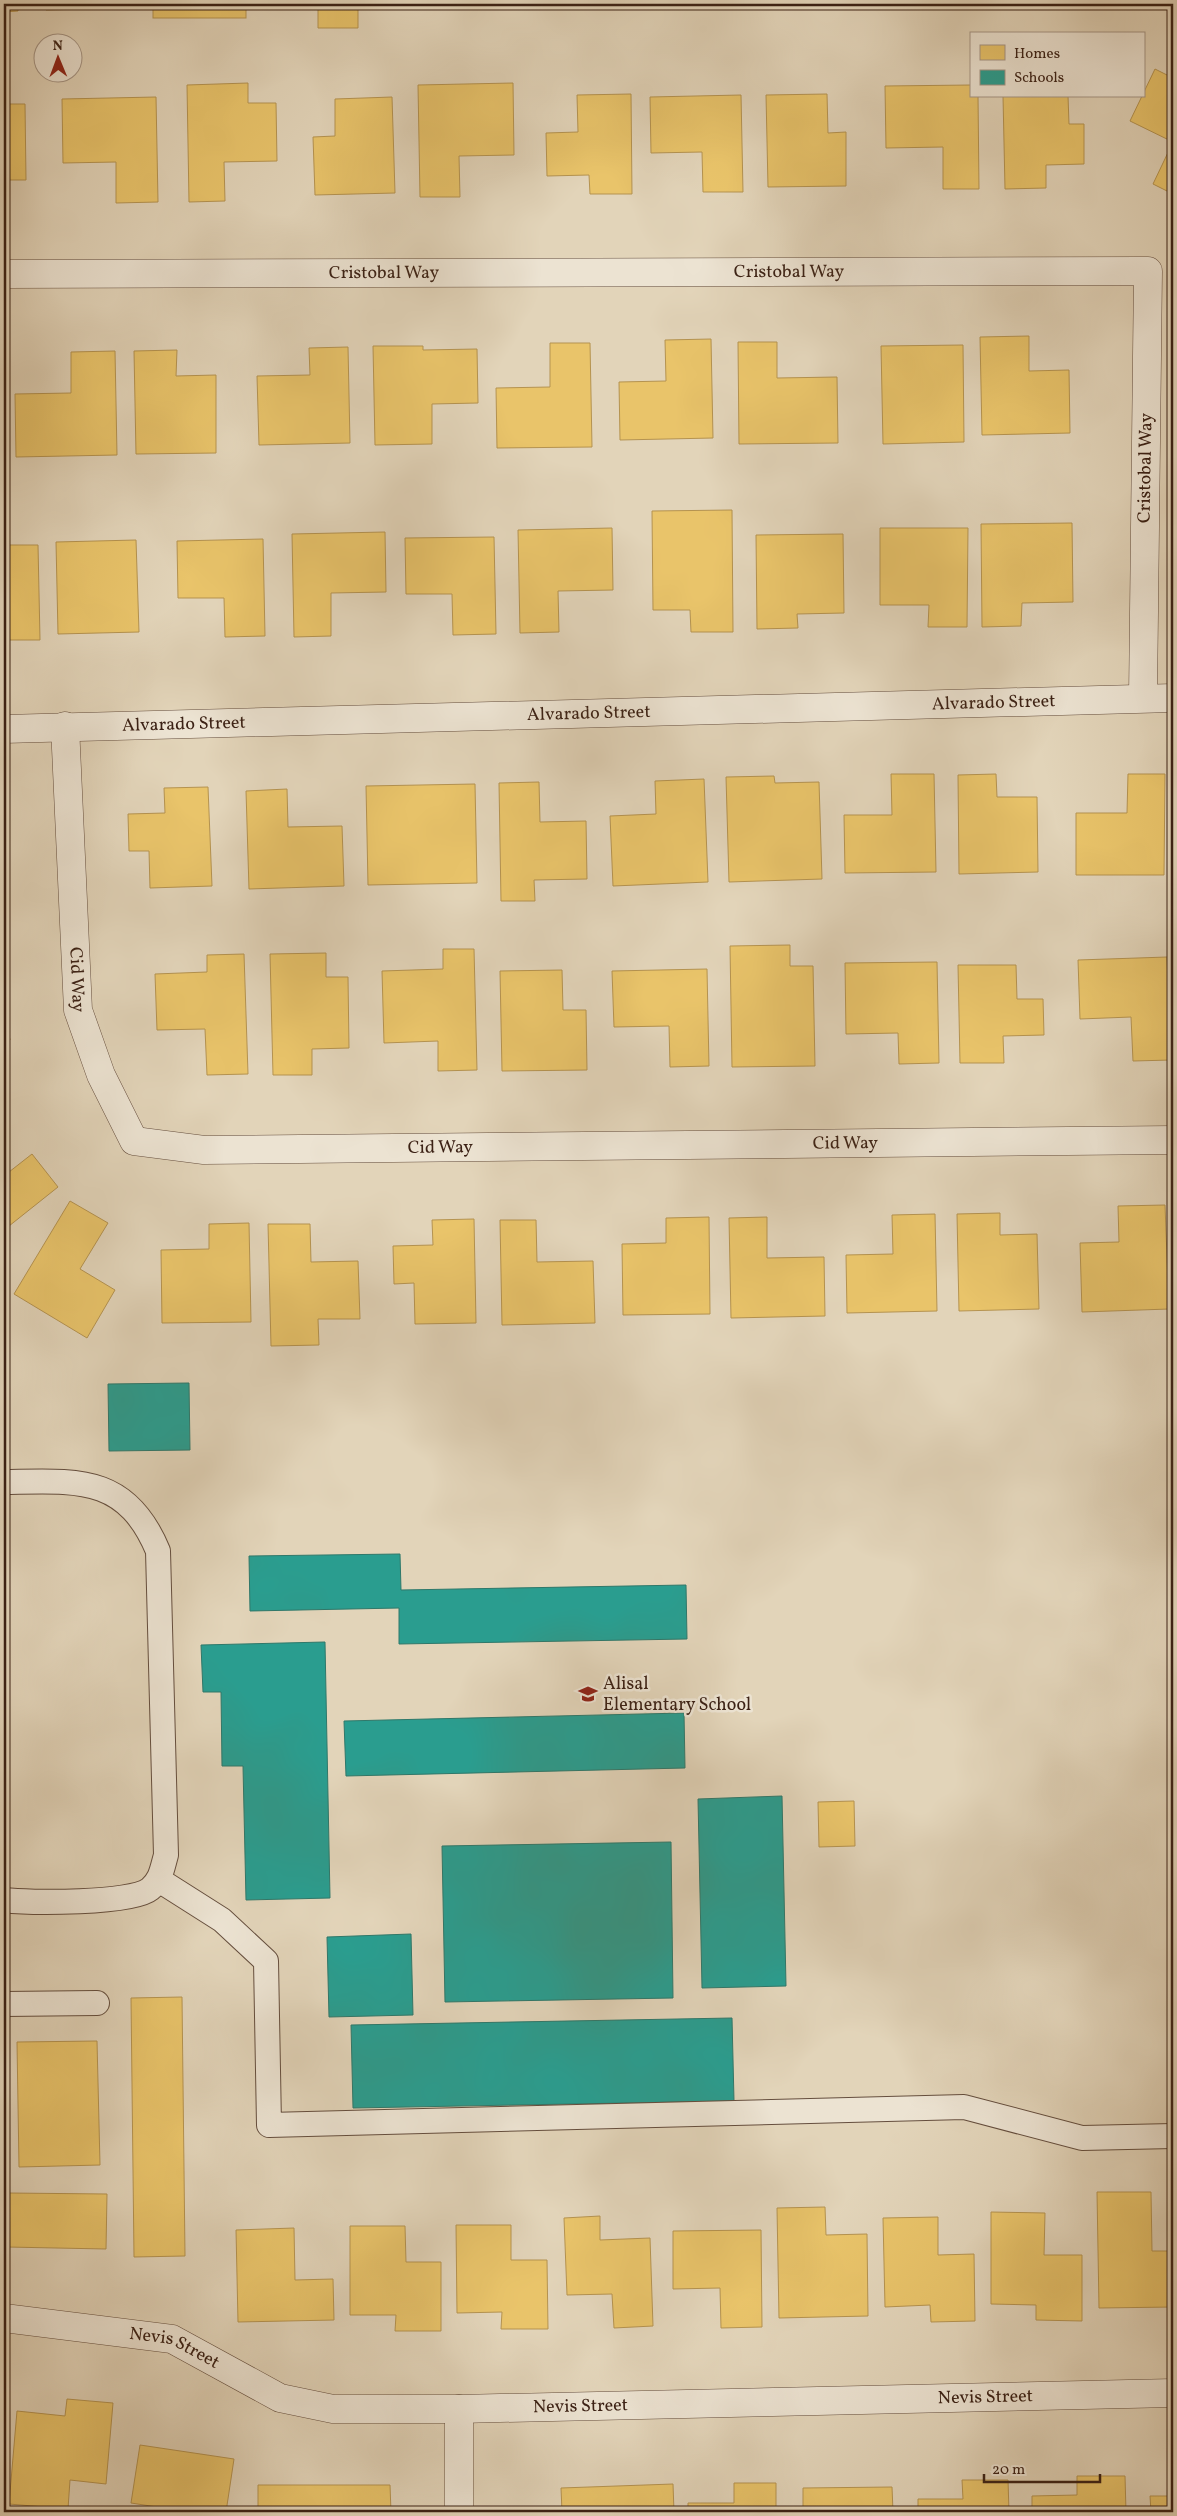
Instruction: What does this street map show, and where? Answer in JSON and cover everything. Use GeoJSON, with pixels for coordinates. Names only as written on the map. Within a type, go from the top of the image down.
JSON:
{"type":"FeatureCollection","features":[{"type":"Feature","properties":{"kind":"street","name":"Cristobal Way"},"geometry":{"type":"LineString","coordinates":[[4,274],[1148,271],[1143,698]]}},
{"type":"Feature","properties":{"kind":"street","name":"Alvarado Street"},"geometry":{"type":"LineString","coordinates":[[4,729],[1173,698]]}},
{"type":"Feature","properties":{"kind":"street","name":"Cid Way"},"geometry":{"type":"LineString","coordinates":[[65,726],[78,1010],[101,1075],[134,1141],[204,1150],[1173,1140]]}},
{"type":"Feature","properties":{"kind":"street","name":"Nevis Street"},"geometry":{"type":"LineString","coordinates":[[4,2318],[172,2339],[280,2398],[324,2407],[458,2409],[1173,2393]]}},
{"type":"Feature","properties":{"kind":"street"},"geometry":{"type":"LineString","coordinates":[[458,2409],[459,2512]]}},
{"type":"Feature","properties":{"kind":"lane"},"geometry":{"type":"LineString","coordinates":[[4,1482],[66,1481],[105,1490],[129,1503],[148,1527],[158,1551],[166,1855],[160,1880],[148,1891],[130,1898],[30,1903],[4,1900]]}},
{"type":"Feature","properties":{"kind":"lane"},"geometry":{"type":"LineString","coordinates":[[160,1880],[222,1920],[266,1961],[269,2125],[964,2107],[1082,2138],[1173,2136]]}},
{"type":"Feature","properties":{"kind":"lane"},"geometry":{"type":"LineString","coordinates":[[4,2004],[97,2003]]}},
{"type":"Feature","properties":{"kind":"building: Homes"},"geometry":{"type":"Polygon","coordinates":[[[4,4],[18,4],[18,11],[4,12],[4,4]]]}},
{"type":"Feature","properties":{"kind":"building: Homes"},"geometry":{"type":"Polygon","coordinates":[[[45,4],[127,4],[127,8],[46,10],[45,4]]]}},
{"type":"Feature","properties":{"kind":"building: Homes"},"geometry":{"type":"Polygon","coordinates":[[[153,4],[246,4],[246,18],[153,18],[153,4]]]}},
{"type":"Feature","properties":{"kind":"building: Homes"},"geometry":{"type":"Polygon","coordinates":[[[268,4],[358,4],[358,28],[318,28],[318,6],[268,6],[268,4]]]}},
{"type":"Feature","properties":{"kind":"building: Homes"},"geometry":{"type":"Polygon","coordinates":[[[396,4],[477,4],[477,5],[396,7],[396,4]]]}},
{"type":"Feature","properties":{"kind":"building: Homes"},"geometry":{"type":"Polygon","coordinates":[[[727,4],[823,4],[823,6],[728,7],[727,4]]]}},
{"type":"Feature","properties":{"kind":"building: Homes"},"geometry":{"type":"Polygon","coordinates":[[[1155,69],[1173,78],[1173,142],[1130,121],[1141,98],[1144,98],[1144,92],[1155,69]]]}},
{"type":"Feature","properties":{"kind":"building: Homes"},"geometry":{"type":"Polygon","coordinates":[[[248,83],[248,103],[276,103],[277,161],[224,162],[225,201],[189,202],[187,85],[248,83]]]}},
{"type":"Feature","properties":{"kind":"building: Homes"},"geometry":{"type":"Polygon","coordinates":[[[513,83],[514,155],[459,156],[460,197],[420,197],[418,85],[513,83]]]}},
{"type":"Feature","properties":{"kind":"building: Homes"},"geometry":{"type":"Polygon","coordinates":[[[970,85],[970,98],[978,98],[979,189],[943,189],[943,147],[886,148],[885,86],[970,85]]]}},
{"type":"Feature","properties":{"kind":"building: Homes"},"geometry":{"type":"Polygon","coordinates":[[[631,94],[632,194],[590,194],[589,175],[547,176],[546,133],[578,132],[577,95],[631,94]]]}},
{"type":"Feature","properties":{"kind":"building: Homes"},"geometry":{"type":"Polygon","coordinates":[[[827,94],[828,133],[846,132],[846,186],[768,187],[766,95],[827,94]]]}},
{"type":"Feature","properties":{"kind":"building: Homes"},"geometry":{"type":"Polygon","coordinates":[[[741,95],[743,192],[703,192],[702,152],[651,153],[650,97],[741,95]]]}},
{"type":"Feature","properties":{"kind":"building: Homes"},"geometry":{"type":"Polygon","coordinates":[[[156,97],[158,202],[116,203],[116,162],[63,163],[62,99],[156,97]]]}},
{"type":"Feature","properties":{"kind":"building: Homes"},"geometry":{"type":"Polygon","coordinates":[[[392,97],[395,193],[315,195],[313,137],[335,136],[335,99],[392,97]]]}},
{"type":"Feature","properties":{"kind":"building: Homes"},"geometry":{"type":"Polygon","coordinates":[[[1003,98],[1068,98],[1069,124],[1084,124],[1084,164],[1046,165],[1046,188],[1005,189],[1003,98]]]}},
{"type":"Feature","properties":{"kind":"building: Homes"},"geometry":{"type":"Polygon","coordinates":[[[4,104],[25,104],[26,180],[4,180],[4,104]]]}},
{"type":"Feature","properties":{"kind":"building: Homes"},"geometry":{"type":"Polygon","coordinates":[[[1173,142],[1173,194],[1153,184],[1173,142]]]}},
{"type":"Feature","properties":{"kind":"building: Homes"},"geometry":{"type":"Polygon","coordinates":[[[1029,336],[1029,371],[1069,370],[1070,433],[982,435],[980,337],[1029,336]]]}},
{"type":"Feature","properties":{"kind":"building: Homes"},"geometry":{"type":"Polygon","coordinates":[[[711,339],[713,438],[620,440],[619,382],[666,381],[665,340],[711,339]]]}},
{"type":"Feature","properties":{"kind":"building: Homes"},"geometry":{"type":"Polygon","coordinates":[[[738,342],[777,342],[777,378],[837,377],[838,443],[739,444],[738,342]]]}},
{"type":"Feature","properties":{"kind":"building: Homes"},"geometry":{"type":"Polygon","coordinates":[[[550,343],[590,343],[592,447],[497,448],[496,388],[550,387],[550,343]]]}},
{"type":"Feature","properties":{"kind":"building: Homes"},"geometry":{"type":"Polygon","coordinates":[[[963,345],[964,442],[883,444],[881,346],[963,345]]]}},
{"type":"Feature","properties":{"kind":"building: Homes"},"geometry":{"type":"Polygon","coordinates":[[[373,346],[423,346],[423,350],[477,349],[478,403],[432,404],[432,444],[375,445],[373,346]]]}},
{"type":"Feature","properties":{"kind":"building: Homes"},"geometry":{"type":"Polygon","coordinates":[[[348,347],[350,443],[259,445],[257,376],[310,375],[309,348],[348,347]]]}},
{"type":"Feature","properties":{"kind":"building: Homes"},"geometry":{"type":"Polygon","coordinates":[[[177,350],[176,376],[216,375],[216,453],[136,454],[134,351],[177,350]]]}},
{"type":"Feature","properties":{"kind":"building: Homes"},"geometry":{"type":"Polygon","coordinates":[[[115,351],[117,455],[16,457],[15,394],[71,393],[71,352],[115,351]]]}},
{"type":"Feature","properties":{"kind":"building: Homes"},"geometry":{"type":"Polygon","coordinates":[[[732,510],[733,632],[691,632],[690,610],[653,610],[652,511],[732,510]]]}},
{"type":"Feature","properties":{"kind":"building: Homes"},"geometry":{"type":"Polygon","coordinates":[[[1072,523],[1073,602],[1022,603],[1021,626],[982,627],[981,524],[1072,523]]]}},
{"type":"Feature","properties":{"kind":"building: Homes"},"geometry":{"type":"Polygon","coordinates":[[[612,528],[613,590],[558,591],[559,632],[520,633],[518,530],[612,528]]]}},
{"type":"Feature","properties":{"kind":"building: Homes"},"geometry":{"type":"Polygon","coordinates":[[[880,528],[968,528],[967,627],[928,627],[929,605],[880,605],[880,528]]]}},
{"type":"Feature","properties":{"kind":"building: Homes"},"geometry":{"type":"Polygon","coordinates":[[[385,532],[386,592],[331,593],[331,636],[294,637],[292,534],[385,532]]]}},
{"type":"Feature","properties":{"kind":"building: Homes"},"geometry":{"type":"Polygon","coordinates":[[[843,534],[844,613],[797,614],[798,628],[757,629],[756,535],[843,534]]]}},
{"type":"Feature","properties":{"kind":"building: Homes"},"geometry":{"type":"Polygon","coordinates":[[[494,537],[496,634],[453,635],[452,594],[406,594],[405,538],[494,537]]]}},
{"type":"Feature","properties":{"kind":"building: Homes"},"geometry":{"type":"Polygon","coordinates":[[[263,539],[265,636],[225,637],[224,598],[178,598],[177,541],[263,539]]]}},
{"type":"Feature","properties":{"kind":"building: Homes"},"geometry":{"type":"Polygon","coordinates":[[[136,540],[139,632],[58,634],[56,542],[136,540]]]}},
{"type":"Feature","properties":{"kind":"building: Homes"},"geometry":{"type":"Polygon","coordinates":[[[4,545],[38,545],[40,640],[4,640],[4,545]]]}},
{"type":"Feature","properties":{"kind":"building: Homes"},"geometry":{"type":"Polygon","coordinates":[[[891,774],[934,774],[936,872],[845,873],[844,815],[892,815],[891,774]]]}},
{"type":"Feature","properties":{"kind":"building: Homes"},"geometry":{"type":"Polygon","coordinates":[[[996,774],[997,797],[1037,797],[1038,872],[959,874],[958,775],[996,774]]]}},
{"type":"Feature","properties":{"kind":"building: Homes"},"geometry":{"type":"Polygon","coordinates":[[[1128,774],[1165,774],[1164,875],[1076,875],[1076,813],[1127,813],[1128,774]]]}},
{"type":"Feature","properties":{"kind":"building: Homes"},"geometry":{"type":"Polygon","coordinates":[[[774,776],[775,783],[819,782],[822,879],[729,882],[726,777],[774,776]]]}},
{"type":"Feature","properties":{"kind":"building: Homes"},"geometry":{"type":"Polygon","coordinates":[[[704,779],[708,882],[613,886],[610,816],[656,814],[655,781],[704,779]]]}},
{"type":"Feature","properties":{"kind":"building: Homes"},"geometry":{"type":"Polygon","coordinates":[[[539,782],[540,822],[586,821],[587,879],[534,880],[535,901],[501,901],[499,783],[539,782]]]}},
{"type":"Feature","properties":{"kind":"building: Homes"},"geometry":{"type":"Polygon","coordinates":[[[475,784],[477,883],[368,885],[366,786],[475,784]]]}},
{"type":"Feature","properties":{"kind":"building: Homes"},"geometry":{"type":"Polygon","coordinates":[[[208,787],[212,886],[150,888],[149,851],[129,851],[128,814],[165,813],[164,788],[208,787]]]}},
{"type":"Feature","properties":{"kind":"building: Homes"},"geometry":{"type":"Polygon","coordinates":[[[287,789],[288,827],[342,826],[344,886],[249,889],[246,791],[287,789]]]}},
{"type":"Feature","properties":{"kind":"building: Homes"},"geometry":{"type":"Polygon","coordinates":[[[790,945],[790,966],[813,966],[815,1066],[732,1067],[730,946],[790,945]]]}},
{"type":"Feature","properties":{"kind":"building: Homes"},"geometry":{"type":"Polygon","coordinates":[[[443,949],[474,949],[477,1070],[438,1071],[438,1041],[384,1043],[382,971],[443,969],[443,949]]]}},
{"type":"Feature","properties":{"kind":"building: Homes"},"geometry":{"type":"Polygon","coordinates":[[[326,953],[326,977],[348,977],[349,1048],[312,1049],[312,1075],[273,1075],[270,954],[326,953]]]}},
{"type":"Feature","properties":{"kind":"building: Homes"},"geometry":{"type":"Polygon","coordinates":[[[244,954],[248,1074],[207,1075],[205,1029],[157,1030],[155,974],[207,972],[207,955],[244,954]]]}},
{"type":"Feature","properties":{"kind":"building: Homes"},"geometry":{"type":"Polygon","coordinates":[[[1167,957],[1171,1060],[1133,1061],[1131,1017],[1080,1019],[1078,960],[1167,957]]]}},
{"type":"Feature","properties":{"kind":"building: Homes"},"geometry":{"type":"Polygon","coordinates":[[[937,962],[939,1063],[899,1064],[898,1033],[846,1034],[845,963],[937,962]]]}},
{"type":"Feature","properties":{"kind":"building: Homes"},"geometry":{"type":"Polygon","coordinates":[[[958,965],[1016,965],[1017,999],[1043,999],[1044,1035],[1003,1036],[1004,1063],[960,1063],[958,965]]]}},
{"type":"Feature","properties":{"kind":"building: Homes"},"geometry":{"type":"Polygon","coordinates":[[[707,969],[709,1066],[670,1067],[669,1026],[614,1027],[612,971],[707,969]]]}},
{"type":"Feature","properties":{"kind":"building: Homes"},"geometry":{"type":"Polygon","coordinates":[[[562,970],[563,1010],[586,1010],[587,1070],[502,1071],[500,971],[562,970]]]}},
{"type":"Feature","properties":{"kind":"building: Homes"},"geometry":{"type":"Polygon","coordinates":[[[4,1009],[10,1040],[4,1041],[4,1009]]]}},
{"type":"Feature","properties":{"kind":"building: Homes"},"geometry":{"type":"Polygon","coordinates":[[[32,1154],[58,1187],[4,1230],[4,1166],[9,1172],[32,1154]]]}},
{"type":"Feature","properties":{"kind":"building: Homes"},"geometry":{"type":"Polygon","coordinates":[[[70,1201],[108,1223],[80,1269],[115,1290],[87,1338],[14,1294],[70,1201]]]}},
{"type":"Feature","properties":{"kind":"building: Homes"},"geometry":{"type":"Polygon","coordinates":[[[1165,1205],[1169,1309],[1082,1312],[1080,1243],[1119,1242],[1118,1206],[1165,1205]]]}},
{"type":"Feature","properties":{"kind":"building: Homes"},"geometry":{"type":"Polygon","coordinates":[[[1000,1213],[1000,1235],[1037,1234],[1039,1309],[959,1311],[957,1214],[1000,1213]]]}},
{"type":"Feature","properties":{"kind":"building: Homes"},"geometry":{"type":"Polygon","coordinates":[[[935,1214],[937,1311],[847,1313],[846,1255],[893,1254],[892,1215],[935,1214]]]}},
{"type":"Feature","properties":{"kind":"building: Homes"},"geometry":{"type":"Polygon","coordinates":[[[709,1217],[710,1314],[623,1315],[622,1244],[666,1243],[666,1218],[709,1217]]]}},
{"type":"Feature","properties":{"kind":"building: Homes"},"geometry":{"type":"Polygon","coordinates":[[[767,1217],[767,1258],[824,1257],[825,1316],[731,1318],[729,1218],[767,1217]]]}},
{"type":"Feature","properties":{"kind":"building: Homes"},"geometry":{"type":"Polygon","coordinates":[[[474,1219],[476,1323],[415,1324],[414,1283],[394,1284],[393,1246],[433,1245],[432,1220],[474,1219]]]}},
{"type":"Feature","properties":{"kind":"building: Homes"},"geometry":{"type":"Polygon","coordinates":[[[500,1220],[536,1220],[537,1262],[593,1261],[595,1323],[502,1325],[500,1220]]]}},
{"type":"Feature","properties":{"kind":"building: Homes"},"geometry":{"type":"Polygon","coordinates":[[[249,1223],[251,1322],[162,1323],[161,1250],[209,1249],[209,1224],[249,1223]]]}},
{"type":"Feature","properties":{"kind":"building: Homes"},"geometry":{"type":"Polygon","coordinates":[[[268,1224],[310,1224],[311,1262],[358,1261],[360,1319],[318,1319],[319,1345],[271,1346],[268,1224]]]}},
{"type":"Feature","properties":{"kind":"building: Homes"},"geometry":{"type":"Polygon","coordinates":[[[854,1801],[855,1846],[819,1847],[818,1802],[854,1801]]]}},
{"type":"Feature","properties":{"kind":"building: Homes"},"geometry":{"type":"Polygon","coordinates":[[[182,1997],[185,2256],[134,2257],[131,1998],[182,1997]]]}},
{"type":"Feature","properties":{"kind":"building: Homes"},"geometry":{"type":"Polygon","coordinates":[[[97,2041],[100,2165],[19,2167],[17,2042],[97,2041]]]}},
{"type":"Feature","properties":{"kind":"building: Homes"},"geometry":{"type":"Polygon","coordinates":[[[1097,2192],[1151,2192],[1152,2251],[1173,2251],[1173,2307],[1099,2308],[1097,2192]]]}},
{"type":"Feature","properties":{"kind":"building: Homes"},"geometry":{"type":"Polygon","coordinates":[[[8,2193],[107,2194],[106,2249],[7,2247],[8,2193]]]}},
{"type":"Feature","properties":{"kind":"building: Homes"},"geometry":{"type":"Polygon","coordinates":[[[825,2207],[826,2235],[867,2234],[868,2316],[779,2318],[777,2208],[825,2207]]]}},
{"type":"Feature","properties":{"kind":"building: Homes"},"geometry":{"type":"Polygon","coordinates":[[[991,2212],[1045,2213],[1044,2255],[1082,2255],[1082,2321],[1036,2320],[1036,2305],[991,2304],[991,2212]]]}},
{"type":"Feature","properties":{"kind":"building: Homes"},"geometry":{"type":"Polygon","coordinates":[[[600,2216],[600,2240],[650,2238],[653,2326],[614,2328],[612,2294],[567,2295],[564,2218],[600,2216]]]}},
{"type":"Feature","properties":{"kind":"building: Homes"},"geometry":{"type":"Polygon","coordinates":[[[938,2217],[938,2255],[974,2254],[975,2321],[931,2322],[930,2305],[885,2307],[883,2218],[938,2217]]]}},
{"type":"Feature","properties":{"kind":"building: Homes"},"geometry":{"type":"Polygon","coordinates":[[[456,2225],[511,2225],[511,2260],[547,2260],[548,2329],[501,2329],[502,2312],[457,2313],[456,2225]]]}},
{"type":"Feature","properties":{"kind":"building: Homes"},"geometry":{"type":"Polygon","coordinates":[[[350,2226],[405,2226],[406,2262],[441,2262],[441,2331],[395,2331],[396,2315],[350,2315],[350,2226]]]}},
{"type":"Feature","properties":{"kind":"building: Homes"},"geometry":{"type":"Polygon","coordinates":[[[294,2228],[295,2280],[333,2279],[334,2320],[238,2322],[236,2230],[294,2228]]]}},
{"type":"Feature","properties":{"kind":"building: Homes"},"geometry":{"type":"Polygon","coordinates":[[[761,2230],[762,2327],[721,2328],[720,2288],[673,2289],[673,2231],[761,2230]]]}},
{"type":"Feature","properties":{"kind":"building: Homes"},"geometry":{"type":"Polygon","coordinates":[[[67,2399],[113,2403],[106,2484],[70,2480],[68,2509],[9,2504],[17,2411],[65,2416],[67,2399]]]}},
{"type":"Feature","properties":{"kind":"building: Homes"},"geometry":{"type":"Polygon","coordinates":[[[140,2445],[234,2459],[226,2512],[170,2512],[170,2509],[131,2503],[140,2445]]]}},
{"type":"Feature","properties":{"kind":"building: Homes"},"geometry":{"type":"Polygon","coordinates":[[[1077,2476],[1125,2476],[1126,2512],[1032,2512],[1032,2496],[1077,2495],[1077,2476]]]}},
{"type":"Feature","properties":{"kind":"building: Homes"},"geometry":{"type":"Polygon","coordinates":[[[962,2480],[1008,2480],[1009,2512],[918,2512],[918,2499],[963,2499],[962,2480]]]}},
{"type":"Feature","properties":{"kind":"building: Homes"},"geometry":{"type":"Polygon","coordinates":[[[734,2483],[776,2483],[776,2512],[688,2512],[688,2503],[734,2503],[734,2483]]]}},
{"type":"Feature","properties":{"kind":"building: Homes"},"geometry":{"type":"Polygon","coordinates":[[[673,2484],[674,2512],[562,2512],[561,2488],[673,2484]]]}},
{"type":"Feature","properties":{"kind":"building: Homes"},"geometry":{"type":"Polygon","coordinates":[[[258,2485],[390,2485],[391,2512],[258,2512],[258,2485]]]}},
{"type":"Feature","properties":{"kind":"building: Homes"},"geometry":{"type":"Polygon","coordinates":[[[892,2487],[893,2512],[803,2512],[803,2488],[892,2487]]]}},
{"type":"Feature","properties":{"kind":"building: Homes"},"geometry":{"type":"Polygon","coordinates":[[[1150,2496],[1173,2496],[1173,2512],[1151,2512],[1150,2496]]]}},
{"type":"Feature","properties":{"kind":"building: Schools"},"geometry":{"type":"Polygon","coordinates":[[[189,1383],[190,1450],[109,1451],[108,1384],[189,1383]]]}},
{"type":"Feature","properties":{"kind":"building: Schools"},"geometry":{"type":"Polygon","coordinates":[[[400,1554],[401,1590],[686,1585],[687,1639],[399,1644],[399,1608],[250,1611],[249,1556],[400,1554]]]}},
{"type":"Feature","properties":{"kind":"building: Schools"},"geometry":{"type":"Polygon","coordinates":[[[325,1642],[330,1898],[246,1900],[243,1766],[222,1766],[221,1692],[203,1692],[201,1645],[325,1642]]]}},
{"type":"Feature","properties":{"kind":"building: Schools"},"geometry":{"type":"Polygon","coordinates":[[[684,1713],[685,1768],[346,1776],[344,1721],[684,1713]]]}},
{"type":"Feature","properties":{"kind":"building: Schools"},"geometry":{"type":"Polygon","coordinates":[[[782,1796],[786,1986],[702,1988],[698,1799],[782,1796]]]}},
{"type":"Feature","properties":{"kind":"building: Schools"},"geometry":{"type":"Polygon","coordinates":[[[671,1842],[673,1998],[445,2002],[442,1846],[671,1842]]]}},
{"type":"Feature","properties":{"kind":"building: Schools"},"geometry":{"type":"Polygon","coordinates":[[[411,1934],[413,2015],[329,2017],[327,1937],[411,1934]]]}},
{"type":"Feature","properties":{"kind":"building: Schools"},"geometry":{"type":"Polygon","coordinates":[[[732,2018],[734,2101],[353,2108],[351,2025],[732,2018]]]}},
{"type":"Feature","properties":{"kind":"place","name":"Alisal Elementary School"},"geometry":{"type":"Point","coordinates":[588,1694]}}]}
